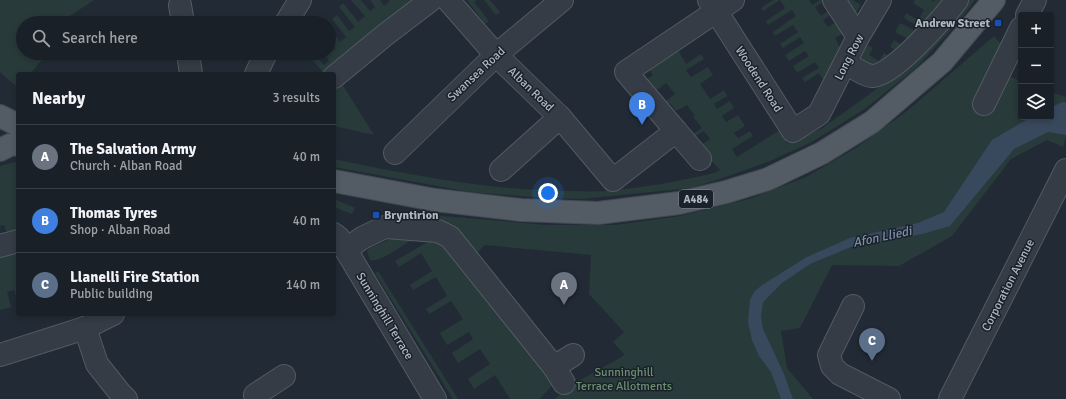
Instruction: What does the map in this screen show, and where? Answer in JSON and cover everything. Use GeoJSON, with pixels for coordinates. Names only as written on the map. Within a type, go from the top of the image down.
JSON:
{"type":"FeatureCollection","features":[{"type":"Feature","properties":{"kind":"main road","name":"A484"},"geometry":{"type":"LineString","coordinates":[[336,181],[435,200],[521,210],[598,213],[679,203],[726,192],[768,179],[822,153],[872,122],[942,62],[994,0]]}},
{"type":"Feature","properties":{"kind":"main road"},"geometry":{"type":"LineString","coordinates":[[0,116],[16,124]]}},
{"type":"Feature","properties":{"kind":"main road"},"geometry":{"type":"LineString","coordinates":[[0,150],[10,145],[16,144]]}},
{"type":"Feature","properties":{"kind":"street"},"geometry":{"type":"LineString","coordinates":[[290,16],[300,0]]}},
{"type":"Feature","properties":{"kind":"street"},"geometry":{"type":"LineString","coordinates":[[336,75],[431,0]]}},
{"type":"Feature","properties":{"kind":"street","name":"Alban Road"},"geometry":{"type":"LineString","coordinates":[[448,0],[496,55],[560,117],[613,180],[676,131]]}},
{"type":"Feature","properties":{"kind":"street","name":"Swansea Road"},"geometry":{"type":"LineString","coordinates":[[395,153],[496,55],[562,0]]}},
{"type":"Feature","properties":{"kind":"street"},"geometry":{"type":"LineString","coordinates":[[834,0],[858,37]]}},
{"type":"Feature","properties":{"kind":"street","name":"Long Row"},"geometry":{"type":"LineString","coordinates":[[819,114],[858,37],[880,0]]}},
{"type":"Feature","properties":{"kind":"street"},"geometry":{"type":"LineString","coordinates":[[845,63],[870,76],[878,76],[898,63],[946,15],[957,0]]}},
{"type":"Feature","properties":{"kind":"street"},"geometry":{"type":"LineString","coordinates":[[1029,12],[1035,0]]}},
{"type":"Feature","properties":{"kind":"street"},"geometry":{"type":"LineString","coordinates":[[700,159],[626,72],[720,4]]}},
{"type":"Feature","properties":{"kind":"street","name":"Woodend Road"},"geometry":{"type":"LineString","coordinates":[[720,4],[793,131],[819,114]]}},
{"type":"Feature","properties":{"kind":"street"},"geometry":{"type":"LineString","coordinates":[[984,104],[1018,34]]}},
{"type":"Feature","properties":{"kind":"street"},"geometry":{"type":"LineString","coordinates":[[189,60],[191,72]]}},
{"type":"Feature","properties":{"kind":"street"},"geometry":{"type":"LineString","coordinates":[[257,72],[263,60]]}},
{"type":"Feature","properties":{"kind":"street"},"geometry":{"type":"LineString","coordinates":[[501,170],[560,117]]}},
{"type":"Feature","properties":{"kind":"street","name":"Corporation Avenue"},"geometry":{"type":"LineString","coordinates":[[950,399],[1059,201],[1066,170]]}},
{"type":"Feature","properties":{"kind":"street"},"geometry":{"type":"LineString","coordinates":[[340,242],[362,238],[385,227],[438,231],[450,238],[479,261],[559,375],[573,355]]}},
{"type":"Feature","properties":{"kind":"street","name":"Sunninghill Terrace"},"geometry":{"type":"LineString","coordinates":[[340,242],[435,399]]}},
{"type":"Feature","properties":{"kind":"street"},"geometry":{"type":"LineString","coordinates":[[853,306],[829,355],[832,366],[840,374],[889,399]]}},
{"type":"Feature","properties":{"kind":"street"},"geometry":{"type":"LineString","coordinates":[[0,365],[109,316]]}},
{"type":"Feature","properties":{"kind":"street"},"geometry":{"type":"LineString","coordinates":[[85,328],[97,364],[126,399]]}},
{"type":"Feature","properties":{"kind":"green space"},"geometry":{"type":"Polygon","coordinates":[[[0,0],[94,0],[70,16],[16,16],[16,60],[42,60],[32,72],[16,72],[16,86],[0,72],[0,0]]]}},
{"type":"Feature","properties":{"kind":"green space"},"geometry":{"type":"Polygon","coordinates":[[[351,0],[361,0],[370,11],[375,7],[370,0],[380,0],[384,6],[390,1],[389,0],[422,0],[331,72],[321,72],[322,71],[312,60],[320,60],[324,65],[328,60],[336,60],[336,37],[340,42],[346,37],[336,24],[336,16],[337,15],[349,31],[355,27],[339,7],[343,3],[358,22],[365,16],[351,0]]]}},
{"type":"Feature","properties":{"kind":"green space"},"geometry":{"type":"Polygon","coordinates":[[[467,0],[477,0],[474,2],[489,21],[485,24],[467,0]]]}},
{"type":"Feature","properties":{"kind":"green space"},"geometry":{"type":"Polygon","coordinates":[[[484,0],[490,0],[500,12],[496,15],[484,0]]]}},
{"type":"Feature","properties":{"kind":"green space"},"geometry":{"type":"Polygon","coordinates":[[[773,0],[780,0],[763,11],[761,8],[773,0]]]}},
{"type":"Feature","properties":{"kind":"green space"},"geometry":{"type":"Polygon","coordinates":[[[780,0],[809,0],[812,5],[820,0],[826,0],[815,7],[821,16],[834,7],[837,11],[823,20],[828,27],[841,19],[849,30],[835,38],[840,47],[824,81],[819,73],[805,82],[802,78],[819,68],[815,62],[797,73],[793,66],[809,56],[805,51],[789,61],[785,55],[804,43],[800,37],[783,48],[780,44],[798,32],[793,25],[775,36],[773,32],[796,16],[792,10],[768,25],[766,21],[785,8],[780,0]]]}},
{"type":"Feature","properties":{"kind":"green space"},"geometry":{"type":"Polygon","coordinates":[[[840,0],[853,0],[861,5],[855,14],[840,0]]]}},
{"type":"Feature","properties":{"kind":"green space"},"geometry":{"type":"Polygon","coordinates":[[[915,0],[931,0],[934,2],[935,0],[952,0],[943,13],[940,11],[896,60],[883,68],[864,68],[861,59],[868,45],[873,48],[869,55],[879,61],[884,53],[896,59],[900,52],[890,47],[894,40],[904,46],[908,39],[895,32],[900,23],[914,30],[917,26],[904,18],[906,13],[918,20],[924,10],[913,3],[915,0]]]}},
{"type":"Feature","properties":{"kind":"green space"},"geometry":{"type":"Polygon","coordinates":[[[963,0],[975,0],[960,20],[916,68],[866,108],[812,142],[770,161],[691,188],[581,199],[544,198],[470,192],[336,167],[336,159],[447,180],[533,190],[562,191],[607,191],[634,188],[714,173],[720,170],[699,147],[710,139],[704,131],[692,138],[690,136],[702,128],[693,117],[695,116],[687,105],[676,111],[670,103],[665,107],[662,104],[675,94],[666,83],[653,93],[644,81],[653,75],[646,64],[692,33],[695,39],[678,50],[686,64],[701,54],[704,59],[686,70],[691,77],[708,67],[713,75],[700,84],[710,99],[724,90],[727,96],[714,104],[717,109],[730,101],[734,108],[722,116],[726,122],[738,115],[745,126],[734,133],[738,138],[750,131],[753,136],[732,149],[737,157],[780,130],[787,143],[821,129],[878,88],[938,32],[963,0]]]}},
{"type":"Feature","properties":{"kind":"green space","name":"Sunninghill Terrace Allotments"},"geometry":{"type":"Polygon","coordinates":[[[994,36],[1001,44],[1003,74],[1018,80],[1018,120],[1054,120],[1054,93],[1066,97],[1066,136],[1063,147],[1047,140],[1011,159],[952,236],[899,266],[832,265],[800,328],[781,331],[787,368],[813,399],[555,399],[566,388],[625,355],[613,342],[624,332],[589,294],[591,255],[485,245],[474,256],[454,225],[438,222],[388,220],[388,214],[443,216],[546,225],[615,225],[680,216],[749,199],[806,177],[856,148],[907,111],[994,36]]]}},
{"type":"Feature","properties":{"kind":"green space"},"geometry":{"type":"Polygon","coordinates":[[[339,79],[374,135],[336,126],[336,81],[339,79]]]}},
{"type":"Feature","properties":{"kind":"green space"},"geometry":{"type":"Polygon","coordinates":[[[16,162],[16,234],[7,233],[4,225],[0,226],[0,166],[16,162]]]}},
{"type":"Feature","properties":{"kind":"green space"},"geometry":{"type":"Polygon","coordinates":[[[336,200],[355,208],[352,214],[336,208],[336,200]]]}},
{"type":"Feature","properties":{"kind":"green space"},"geometry":{"type":"Polygon","coordinates":[[[393,238],[412,240],[380,259],[370,260],[367,251],[369,248],[393,238]]]}},
{"type":"Feature","properties":{"kind":"green space"},"geometry":{"type":"Polygon","coordinates":[[[431,240],[446,240],[556,381],[540,399],[510,399],[495,375],[474,389],[468,379],[490,364],[480,349],[458,363],[452,353],[473,339],[469,332],[447,345],[440,333],[463,319],[451,301],[429,314],[426,309],[447,296],[436,277],[413,290],[410,285],[432,271],[421,253],[399,267],[395,261],[431,240]]]}},
{"type":"Feature","properties":{"kind":"green space"},"geometry":{"type":"Polygon","coordinates":[[[16,247],[16,298],[14,290],[7,292],[11,307],[0,310],[0,251],[16,247]]]}},
{"type":"Feature","properties":{"kind":"green space"},"geometry":{"type":"Polygon","coordinates":[[[378,271],[458,399],[453,399],[375,273],[378,271]]]}},
{"type":"Feature","properties":{"kind":"water","name":"Afon Lliedi"},"geometry":{"type":"Polygon","coordinates":[[[1063,102],[1066,103],[1066,135],[1048,132],[1014,149],[950,226],[922,234],[851,247],[810,264],[782,283],[763,302],[761,317],[763,329],[784,374],[793,399],[781,399],[771,372],[759,356],[752,340],[748,322],[750,300],[754,292],[762,285],[807,257],[850,238],[918,223],[944,212],[992,140],[1026,120],[1054,120],[1054,106],[1063,102]]]}},
{"type":"Feature","properties":{"kind":"place","name":"Andrew Street"},"geometry":{"type":"Point","coordinates":[998,23]}},
{"type":"Feature","properties":{"kind":"place","name":"Thomas Tyres"},"geometry":{"type":"Point","coordinates":[642,125]}},
{"type":"Feature","properties":{"kind":"place","name":"Bryntirion"},"geometry":{"type":"Point","coordinates":[376,215]}},
{"type":"Feature","properties":{"kind":"place","name":"The Salvation Army"},"geometry":{"type":"Point","coordinates":[564,305]}},
{"type":"Feature","properties":{"kind":"place","name":"Llanelli Fire Station"},"geometry":{"type":"Point","coordinates":[872,361]}}]}
